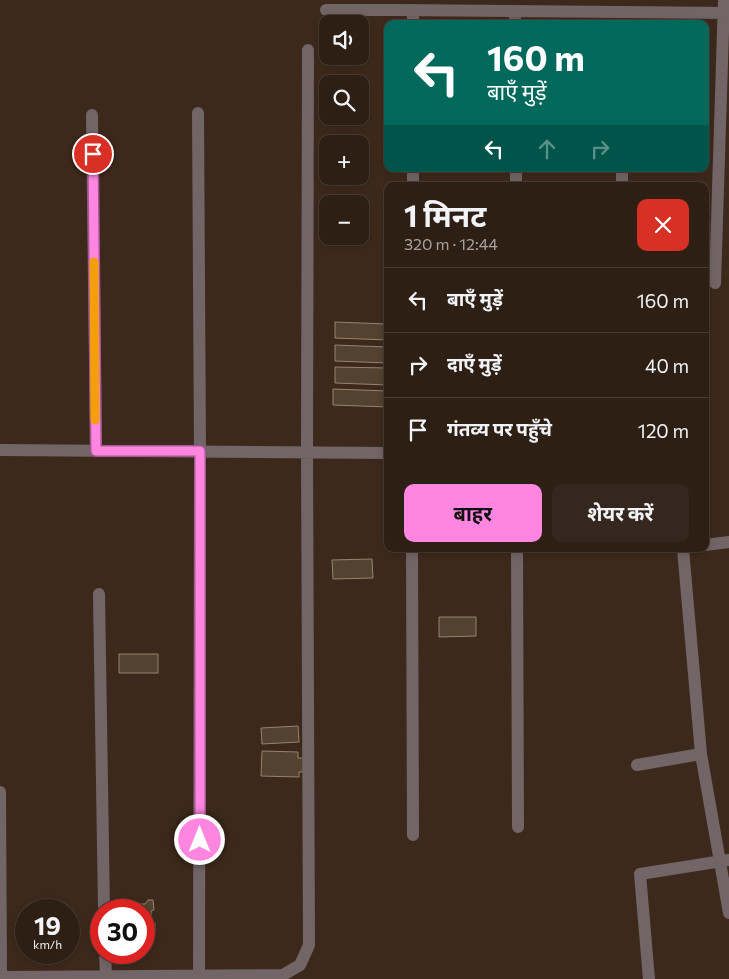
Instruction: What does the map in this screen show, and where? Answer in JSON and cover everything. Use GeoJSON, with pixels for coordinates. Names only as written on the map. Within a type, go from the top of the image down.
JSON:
{"type":"FeatureCollection","features":[{"type":"Feature","properties":{"kind":"street"},"geometry":{"type":"LineString","coordinates":[[326,10],[396,5],[413,10],[468,5],[515,17],[556,6],[621,18],[636,6],[726,8],[716,283]]}},
{"type":"Feature","properties":{"kind":"street"},"geometry":{"type":"LineString","coordinates":[[413,10],[413,20]]}},
{"type":"Feature","properties":{"kind":"street"},"geometry":{"type":"LineString","coordinates":[[0,792],[1,977],[282,975],[300,965],[309,945],[308,50]]}},
{"type":"Feature","properties":{"kind":"street"},"geometry":{"type":"LineString","coordinates":[[198,113],[200,976]]}},
{"type":"Feature","properties":{"kind":"street"},"geometry":{"type":"LineString","coordinates":[[92,115],[96,451]]}},
{"type":"Feature","properties":{"kind":"street"},"geometry":{"type":"LineString","coordinates":[[0,450],[384,453]]}},
{"type":"Feature","properties":{"kind":"street"},"geometry":{"type":"LineString","coordinates":[[709,544],[729,542]]}},
{"type":"Feature","properties":{"kind":"street"},"geometry":{"type":"LineString","coordinates":[[412,552],[413,834]]}},
{"type":"Feature","properties":{"kind":"street"},"geometry":{"type":"LineString","coordinates":[[517,552],[518,827]]}},
{"type":"Feature","properties":{"kind":"street"},"geometry":{"type":"LineString","coordinates":[[683,552],[701,754],[725,861],[729,913]]}},
{"type":"Feature","properties":{"kind":"street"},"geometry":{"type":"LineString","coordinates":[[99,594],[104,899]]}},
{"type":"Feature","properties":{"kind":"street"},"geometry":{"type":"LineString","coordinates":[[637,765],[701,754]]}},
{"type":"Feature","properties":{"kind":"street"},"geometry":{"type":"LineString","coordinates":[[649,979],[640,874],[725,861]]}},
{"type":"Feature","properties":{"kind":"street"},"geometry":{"type":"LineString","coordinates":[[106,964],[106,976]]}},
{"type":"Feature","properties":{"kind":"building"},"geometry":{"type":"Polygon","coordinates":[[[335,322],[384,324],[384,340],[335,338],[335,322]]]}},
{"type":"Feature","properties":{"kind":"building"},"geometry":{"type":"Polygon","coordinates":[[[335,345],[384,347],[384,363],[335,361],[335,345]]]}},
{"type":"Feature","properties":{"kind":"building"},"geometry":{"type":"Polygon","coordinates":[[[335,367],[384,368],[384,385],[335,383],[335,367]]]}},
{"type":"Feature","properties":{"kind":"building"},"geometry":{"type":"Polygon","coordinates":[[[333,389],[384,391],[384,407],[333,405],[333,389]]]}},
{"type":"Feature","properties":{"kind":"building"},"geometry":{"type":"Polygon","coordinates":[[[372,559],[373,578],[333,579],[332,560],[372,559]]]}},
{"type":"Feature","properties":{"kind":"building"},"geometry":{"type":"Polygon","coordinates":[[[439,617],[476,617],[476,636],[439,637],[439,617]]]}},
{"type":"Feature","properties":{"kind":"building"},"geometry":{"type":"Polygon","coordinates":[[[119,654],[158,654],[158,673],[119,673],[119,654]]]}},
{"type":"Feature","properties":{"kind":"building"},"geometry":{"type":"Polygon","coordinates":[[[298,726],[299,742],[262,744],[261,728],[298,726]]]}},
{"type":"Feature","properties":{"kind":"building"},"geometry":{"type":"Polygon","coordinates":[[[262,751],[298,752],[298,758],[304,758],[303,772],[299,772],[299,777],[261,776],[262,751]]]}},
{"type":"Feature","properties":{"kind":"slow traffic"},"geometry":{"type":"LineString","coordinates":[[94,262],[95,420]]}},
{"type":"Feature","properties":{"kind":"route"},"geometry":{"type":"LineString","coordinates":[[93,154],[96,451],[200,451],[200,840]]}}]}
